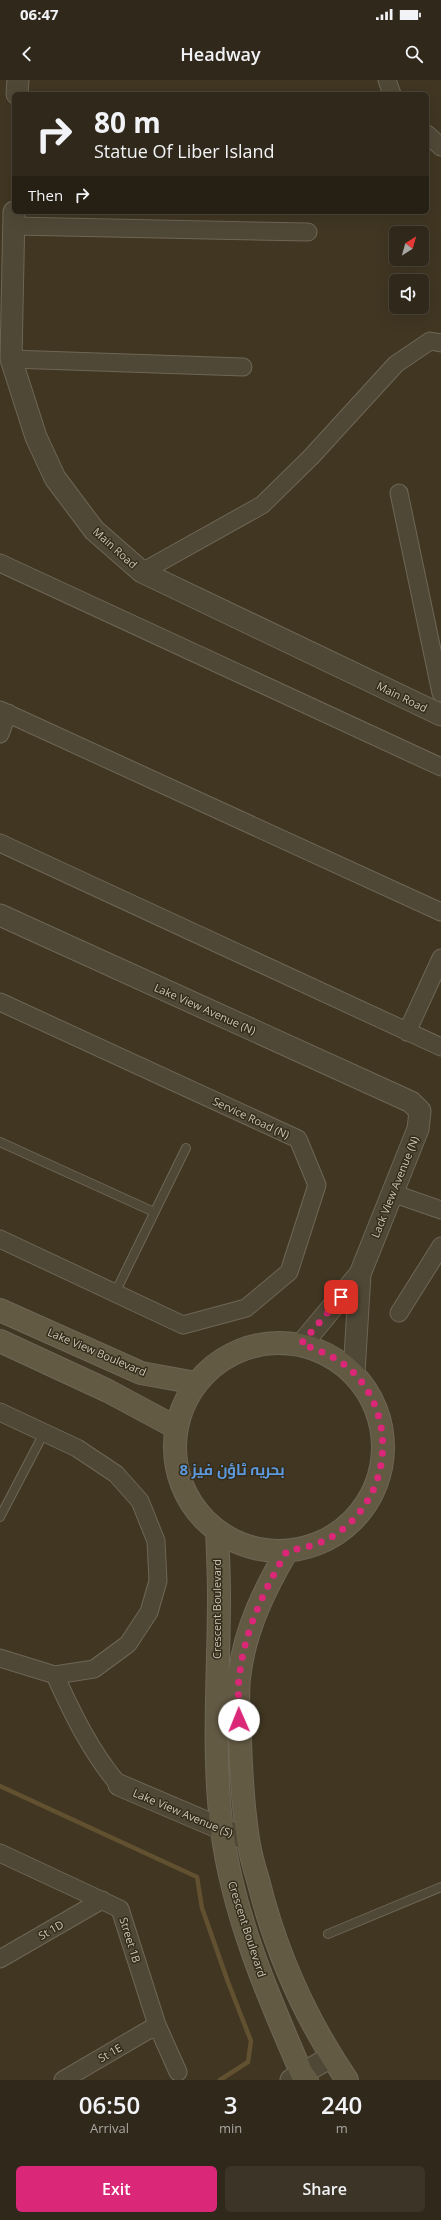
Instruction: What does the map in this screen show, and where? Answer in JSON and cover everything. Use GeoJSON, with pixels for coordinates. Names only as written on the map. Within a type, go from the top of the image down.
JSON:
{"type":"FeatureCollection","features":[{"type":"Feature","properties":{"kind":"main road","name":"Lake View Boulevard"},"geometry":{"type":"LineString","coordinates":[[0,1310],[141,1373],[196,1383]]}},
{"type":"Feature","properties":{"kind":"main road"},"geometry":{"type":"LineString","coordinates":[[0,1341],[108,1391],[177,1428]]}},
{"type":"Feature","properties":{"kind":"main road"},"geometry":{"type":"LineString","coordinates":[[282,1342],[301,1344],[338,1360],[354,1373],[368,1392],[379,1414],[383,1437],[383,1461],[377,1484],[367,1505],[351,1523],[332,1537],[310,1546],[287,1551],[250,1547],[233,1540],[217,1530],[203,1517],[191,1502],[182,1484],[176,1453],[177,1428],[187,1397],[196,1383],[215,1365],[243,1349],[262,1344],[282,1342]]}},
{"type":"Feature","properties":{"kind":"main road","name":"Crescent Boulevard"},"geometry":{"type":"LineString","coordinates":[[217,1530],[219,1595],[216,1704],[222,1830],[231,1881],[245,1929],[300,2078]]}},
{"type":"Feature","properties":{"kind":"main road","name":"Crescent Boulevard"},"geometry":{"type":"LineString","coordinates":[[287,1551],[265,1589],[255,1613],[239,1672],[240,1772],[248,1840],[265,1911],[298,1998],[331,2057],[347,2080]]}},
{"type":"Feature","properties":{"kind":"street"},"geometry":{"type":"LineString","coordinates":[[17,92],[18,80]]}},
{"type":"Feature","properties":{"kind":"street"},"geometry":{"type":"LineString","coordinates":[[387,80],[391,92]]}},
{"type":"Feature","properties":{"kind":"street"},"geometry":{"type":"LineString","coordinates":[[429,136],[441,147]]}},
{"type":"Feature","properties":{"kind":"street"},"geometry":{"type":"LineString","coordinates":[[14,219],[308,232]]}},
{"type":"Feature","properties":{"kind":"street","name":"Main Road"},"geometry":{"type":"LineString","coordinates":[[14,219],[11,359],[36,437],[55,478],[94,530],[142,572],[441,715]]}},
{"type":"Feature","properties":{"kind":"street"},"geometry":{"type":"LineString","coordinates":[[142,572],[262,505],[311,457],[396,364],[430,341],[441,342]]}},
{"type":"Feature","properties":{"kind":"street"},"geometry":{"type":"LineString","coordinates":[[11,359],[243,367]]}},
{"type":"Feature","properties":{"kind":"street"},"geometry":{"type":"LineString","coordinates":[[399,493],[441,693]]}},
{"type":"Feature","properties":{"kind":"street"},"geometry":{"type":"LineString","coordinates":[[0,563],[441,767]]}},
{"type":"Feature","properties":{"kind":"street"},"geometry":{"type":"LineString","coordinates":[[0,734],[4,711],[441,912]]}},
{"type":"Feature","properties":{"kind":"street"},"geometry":{"type":"LineString","coordinates":[[0,843],[441,1047]]}},
{"type":"Feature","properties":{"kind":"street","name":"Lake View Avenue (N)"},"geometry":{"type":"LineString","coordinates":[[0,915],[410,1102]]}},
{"type":"Feature","properties":{"kind":"street"},"geometry":{"type":"LineString","coordinates":[[407,1032],[441,958]]}},
{"type":"Feature","properties":{"kind":"street","name":"Service Road (N)"},"geometry":{"type":"LineString","coordinates":[[0,1002],[298,1139],[317,1185],[289,1272],[246,1308],[183,1325],[0,1239]]}},
{"type":"Feature","properties":{"kind":"street","name":"Lack View Avenue (N)"},"geometry":{"type":"LineString","coordinates":[[354,1373],[360,1274],[418,1129],[420,1112],[410,1102]]}},
{"type":"Feature","properties":{"kind":"street"},"geometry":{"type":"LineString","coordinates":[[392,1193],[441,1210]]}},
{"type":"Feature","properties":{"kind":"street"},"geometry":{"type":"LineString","coordinates":[[399,1313],[441,1246]]}},
{"type":"Feature","properties":{"kind":"street","name":"Lack View Avenue (N)"},"geometry":{"type":"LineString","coordinates":[[301,1344],[360,1274]]}},
{"type":"Feature","properties":{"kind":"street"},"geometry":{"type":"LineString","coordinates":[[0,1412],[77,1448],[116,1474],[140,1500],[156,1541],[158,1581],[149,1612],[128,1644],[94,1669],[55,1675],[0,1658]]}},
{"type":"Feature","properties":{"kind":"street"},"geometry":{"type":"LineString","coordinates":[[55,1675],[77,1724],[101,1764],[119,1785]]}},
{"type":"Feature","properties":{"kind":"street","name":"Lake View Avenue (S)"},"geometry":{"type":"LineString","coordinates":[[119,1785],[248,1840]]}},
{"type":"Feature","properties":{"kind":"street","name":"Street 1B"},"geometry":{"type":"LineString","coordinates":[[0,1853],[120,1909],[157,2025],[178,2072]]}},
{"type":"Feature","properties":{"kind":"street","name":"St 1D"},"geometry":{"type":"LineString","coordinates":[[0,1959],[102,1900]]}},
{"type":"Feature","properties":{"kind":"street","name":"St 1E"},"geometry":{"type":"LineString","coordinates":[[63,2080],[157,2025]]}},
{"type":"Feature","properties":{"kind":"street"},"geometry":{"type":"LineString","coordinates":[[300,2078],[331,2057]]}},
{"type":"Feature","properties":{"kind":"lane"},"geometry":{"type":"LineString","coordinates":[[0,1142],[154,1212]]}},
{"type":"Feature","properties":{"kind":"lane"},"geometry":{"type":"LineString","coordinates":[[115,1293],[186,1148]]}},
{"type":"Feature","properties":{"kind":"lane"},"geometry":{"type":"LineString","coordinates":[[0,1517],[44,1432]]}},
{"type":"Feature","properties":{"kind":"lane"},"geometry":{"type":"LineString","coordinates":[[328,1934],[441,1887]]}},
{"type":"Feature","properties":{"kind":"waterway"},"geometry":{"type":"LineString","coordinates":[[0,1786],[197,1877],[202,1908],[251,2041],[248,2062],[220,2080]]}},
{"type":"Feature","properties":{"kind":"district","name":"بحریہ ٹاؤن فیز 8"},"geometry":{"type":"Point","coordinates":[232,1470]}},
{"type":"Feature","properties":{"kind":"route"},"geometry":{"type":"LineString","coordinates":[[239,1720],[239,1672],[245,1644],[265,1589],[287,1551],[310,1546],[332,1537],[351,1523],[367,1505],[377,1484],[383,1461],[383,1437],[379,1414],[368,1392],[354,1373],[338,1360],[301,1344],[341,1297]]}}]}
